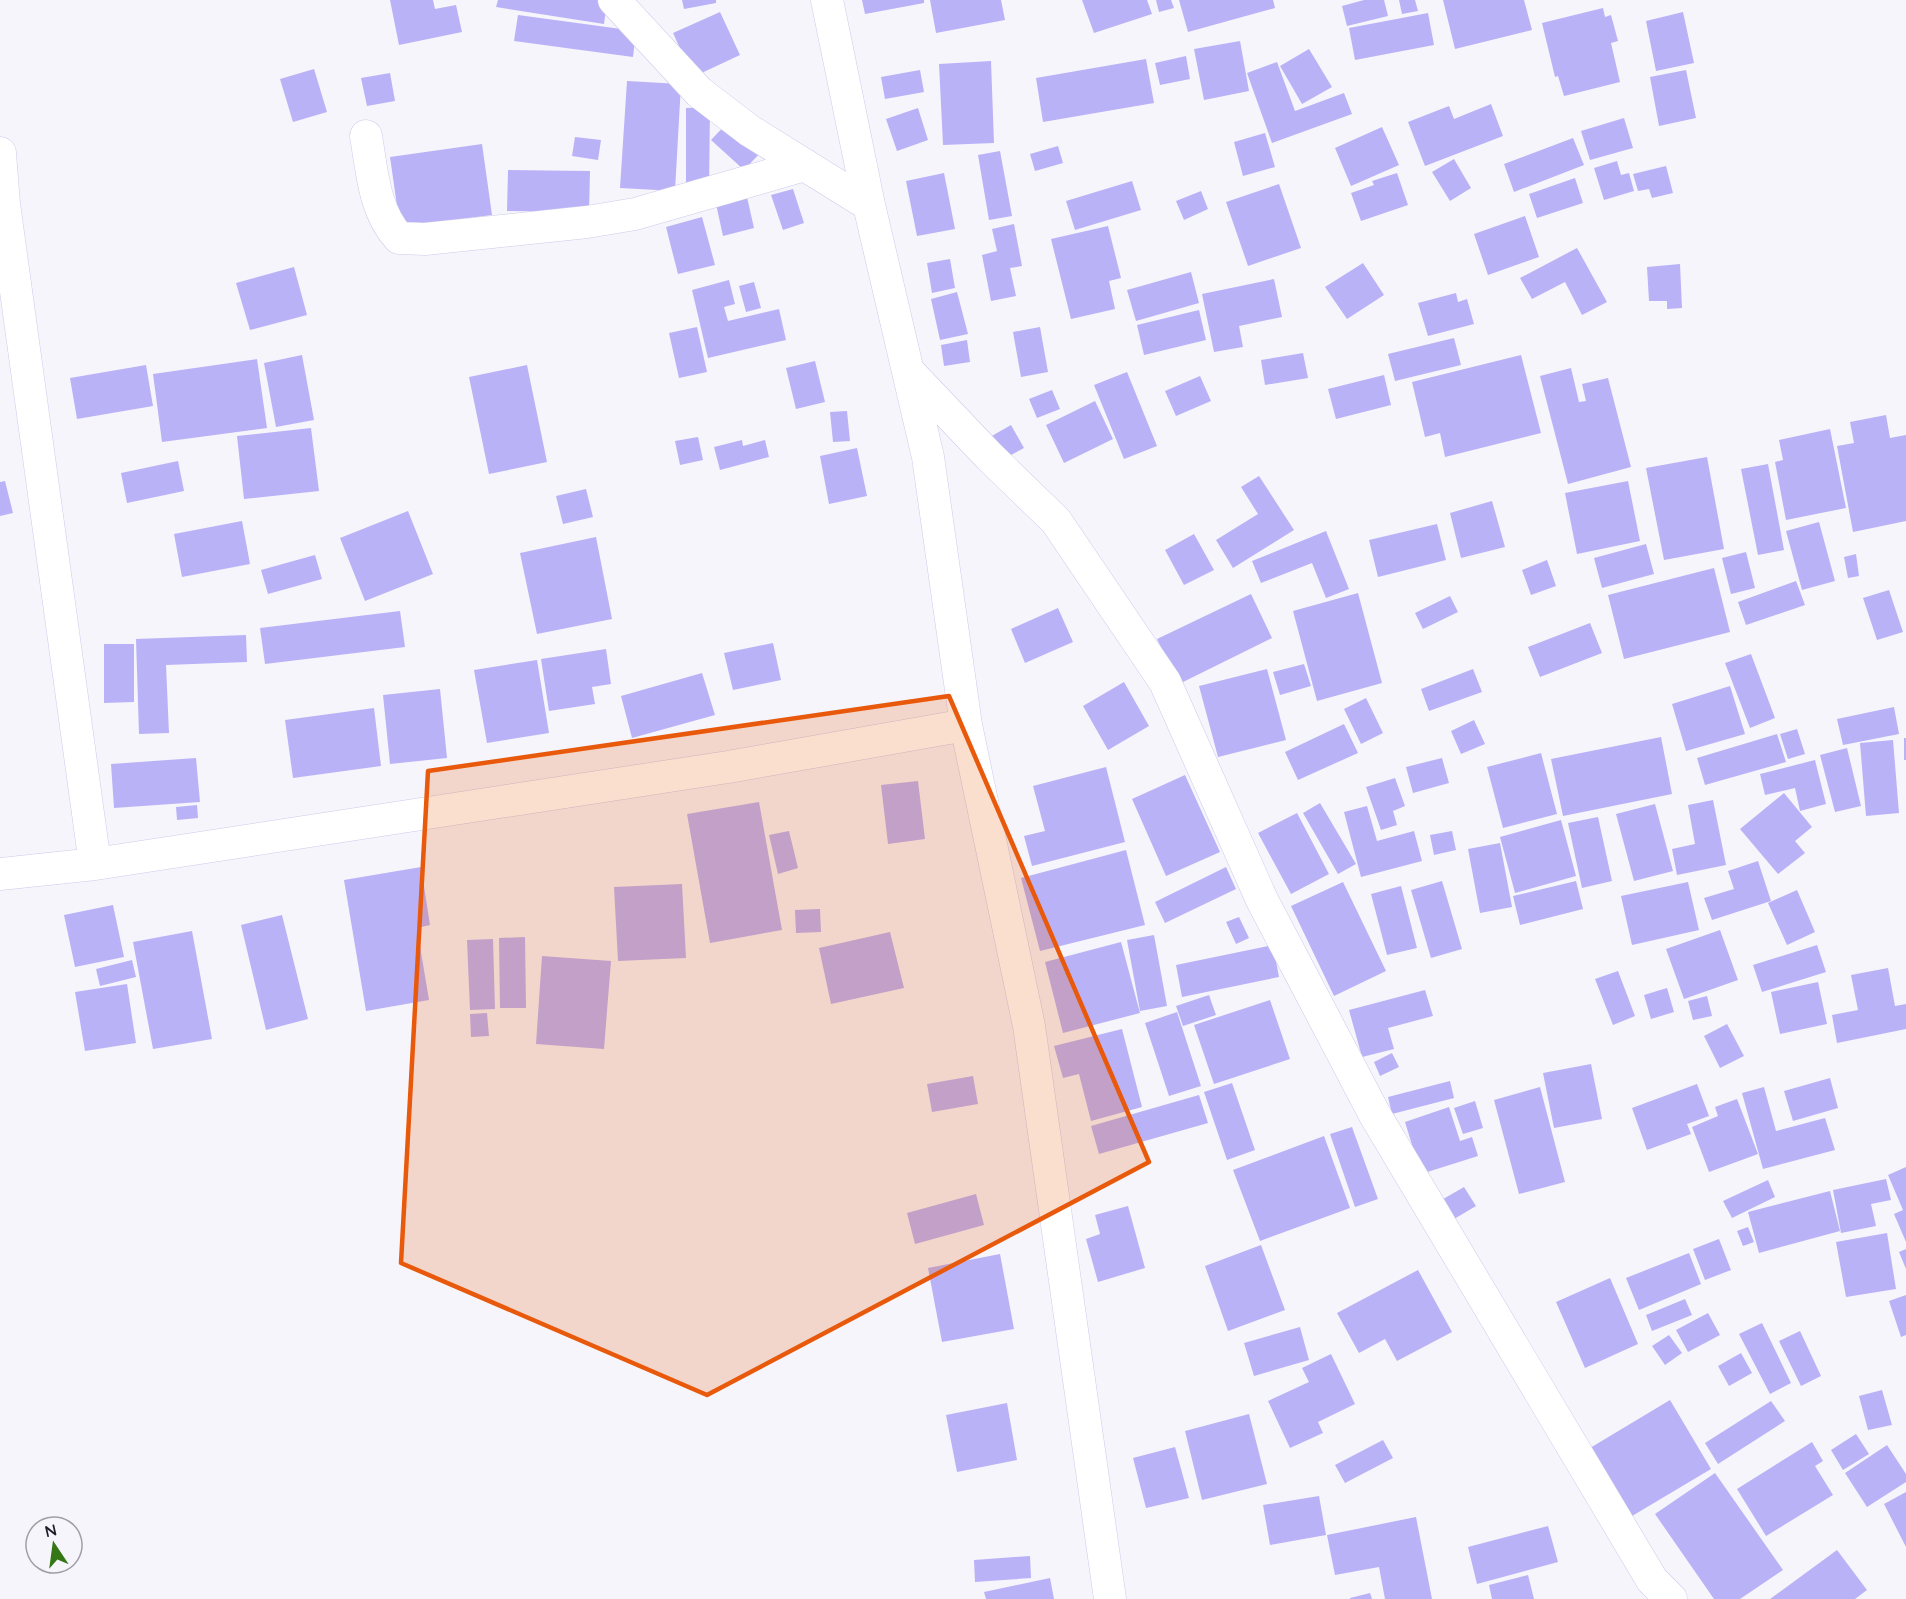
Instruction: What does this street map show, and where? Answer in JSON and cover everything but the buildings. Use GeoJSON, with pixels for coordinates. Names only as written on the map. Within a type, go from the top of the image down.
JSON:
{"type":"FeatureCollection","features":[{"type":"Feature","properties":{"kind":"street"},"geometry":{"type":"LineString","coordinates":[[614,0],[699,92],[750,131],[869,205]]}},
{"type":"Feature","properties":{"kind":"street"},"geometry":{"type":"LineString","coordinates":[[827,0],[869,205],[910,372],[928,458],[966,725],[1029,1026],[1110,1599]]}},
{"type":"Feature","properties":{"kind":"street"},"geometry":{"type":"LineString","coordinates":[[366,136],[379,205],[387,226],[399,238],[425,239],[587,222],[635,214],[805,165]]}},
{"type":"Feature","properties":{"kind":"street"},"geometry":{"type":"LineString","coordinates":[[0,153],[4,204],[95,864]]}},
{"type":"Feature","properties":{"kind":"street"},"geometry":{"type":"LineString","coordinates":[[910,372],[989,456],[1056,521],[1166,682],[1262,900],[1375,1115],[1658,1593]]}},
{"type":"Feature","properties":{"kind":"street"},"geometry":{"type":"LineString","coordinates":[[0,874],[95,864],[728,766],[966,725]]}},
{"type":"Feature","properties":{"kind":"highlighted area"},"geometry":{"type":"Polygon","coordinates":[[[949,696],[1149,1162],[707,1395],[401,1263],[428,771],[949,696]]]}}]}
